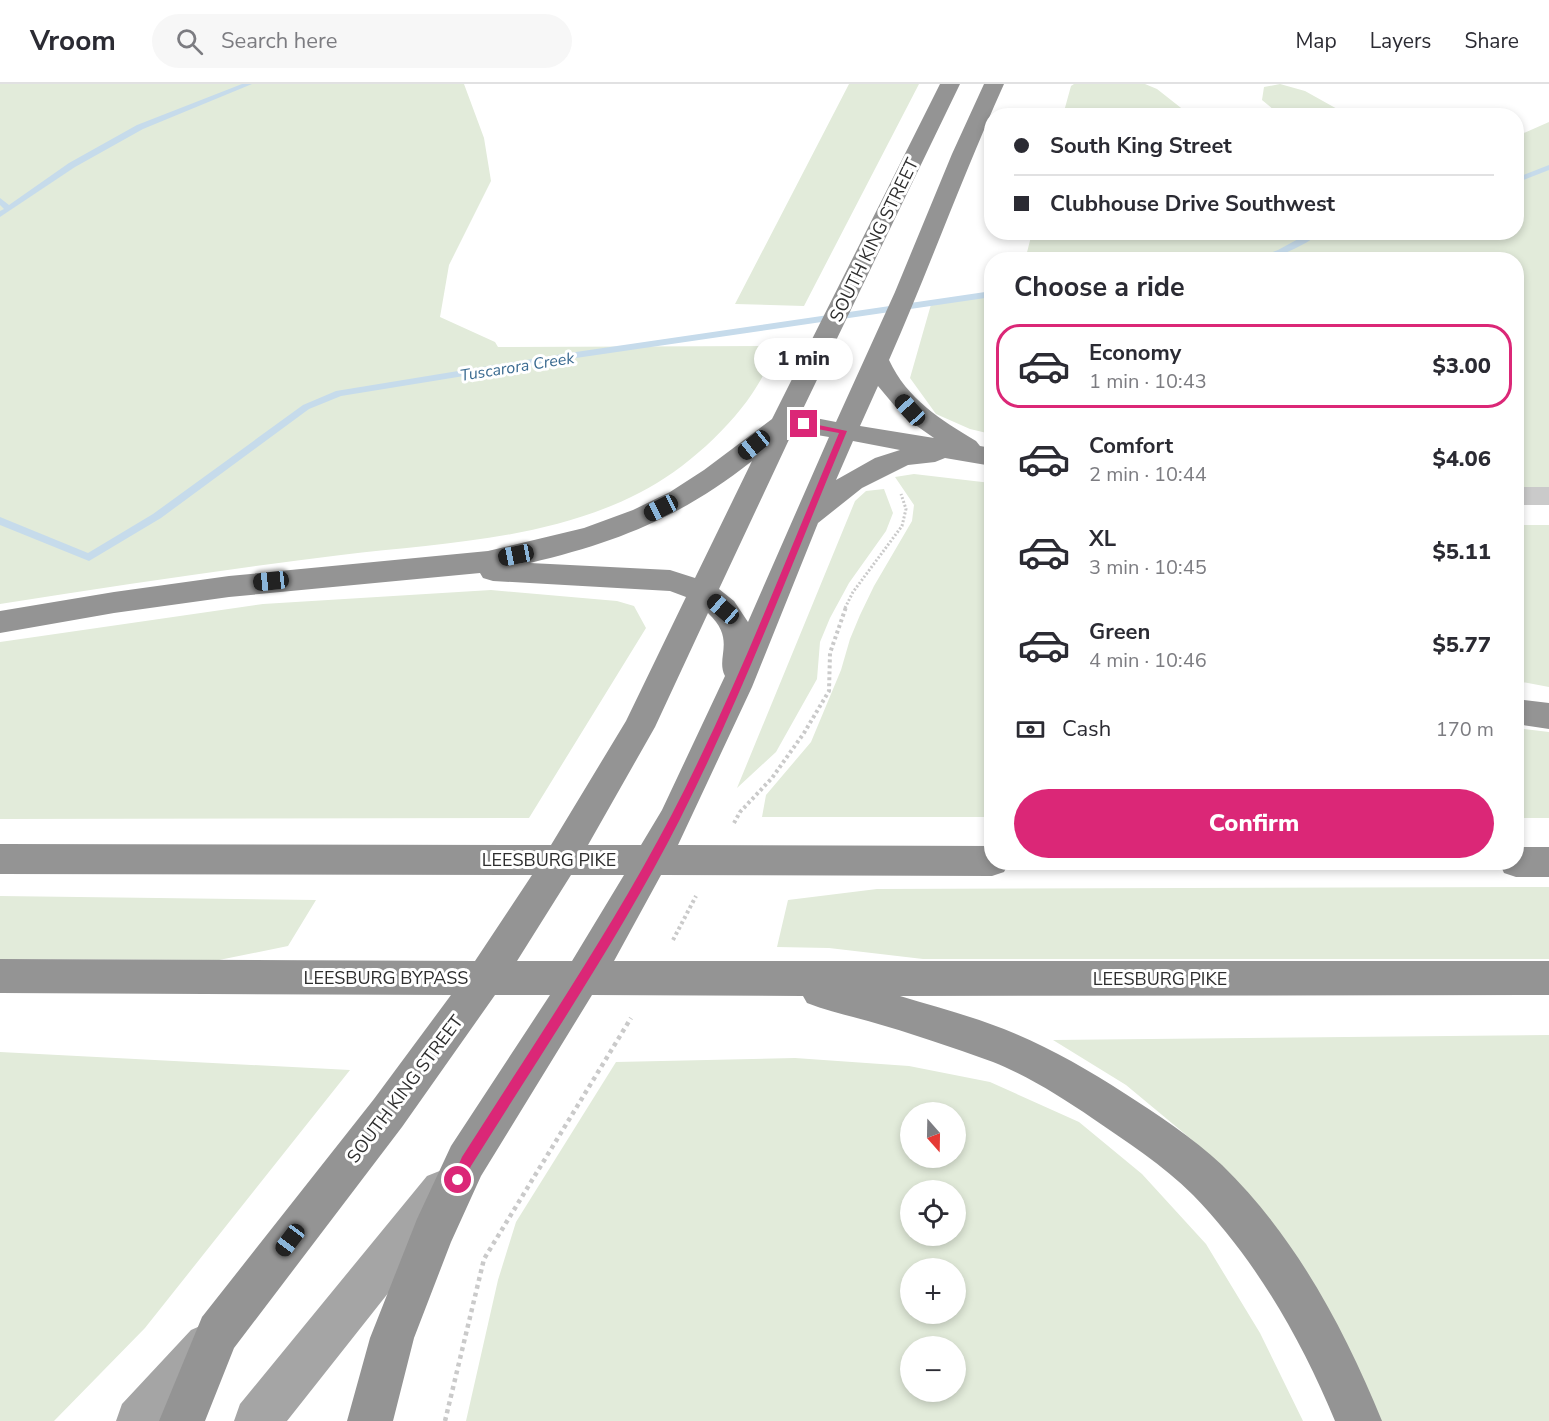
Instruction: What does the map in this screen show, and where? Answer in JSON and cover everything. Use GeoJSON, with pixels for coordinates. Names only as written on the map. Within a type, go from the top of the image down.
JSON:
{"type":"FeatureCollection","features":[{"type":"Feature","properties":{"kind":"highway","name":"SOUTH KING STREET"},"geometry":{"type":"LineString","coordinates":[[218,1333],[388,1113],[474,995],[556,868],[639,727],[784,421],[950,84]]}},
{"type":"Feature","properties":{"kind":"highway"},"geometry":{"type":"LineString","coordinates":[[370,1421],[392,1338],[432,1234],[466,1161],[609,936],[675,818],[736,687],[803,524],[907,292],[962,154],[994,84]]}},
{"type":"Feature","properties":{"kind":"highway"},"geometry":{"type":"LineString","coordinates":[[876,359],[883,378],[910,410],[984,455]]}},
{"type":"Feature","properties":{"kind":"highway"},"geometry":{"type":"LineString","coordinates":[[438,568],[552,547],[644,516],[695,490],[784,421],[984,456]]}},
{"type":"Feature","properties":{"kind":"highway"},"geometry":{"type":"LineString","coordinates":[[803,524],[833,494],[851,481],[879,468],[903,459],[930,453],[984,456]]}},
{"type":"Feature","properties":{"kind":"highway"},"geometry":{"type":"LineString","coordinates":[[0,622],[231,585],[350,573],[438,568],[669,581],[703,591],[723,609],[736,628],[741,644],[736,687]]}},
{"type":"Feature","properties":{"kind":"highway"},"geometry":{"type":"LineString","coordinates":[[1524,712],[1549,716]]}},
{"type":"Feature","properties":{"kind":"highway","name":"LEESBURG PIKE"},"geometry":{"type":"LineString","coordinates":[[0,859],[984,861]]}},
{"type":"Feature","properties":{"kind":"highway"},"geometry":{"type":"LineString","coordinates":[[1524,862],[1549,862]]}},
{"type":"Feature","properties":{"kind":"highway","name":"LEESBURG BYPASS"},"geometry":{"type":"LineString","coordinates":[[0,976],[771,979]]}},
{"type":"Feature","properties":{"kind":"highway","name":"LEESBURG PIKE"},"geometry":{"type":"LineString","coordinates":[[771,979],[1549,978]]}},
{"type":"Feature","properties":{"kind":"highway"},"geometry":{"type":"LineString","coordinates":[[771,979],[867,1003],[1005,1048],[1080,1087],[1160,1139],[1207,1180],[1249,1227],[1289,1284],[1329,1352],[1359,1421]]}},
{"type":"Feature","properties":{"kind":"highway"},"geometry":{"type":"LineString","coordinates":[[182,1421],[218,1333]]}},
{"type":"Feature","properties":{"kind":"main road"},"geometry":{"type":"LineString","coordinates":[[257,1421],[466,1161]]}},
{"type":"Feature","properties":{"kind":"main road","name":"SOUTH KING STREET"},"geometry":{"type":"LineString","coordinates":[[139,1421],[218,1333]]}},
{"type":"Feature","properties":{"kind":"street"},"geometry":{"type":"LineString","coordinates":[[1524,496],[1549,496]]}},
{"type":"Feature","properties":{"kind":"green space"},"geometry":{"type":"Polygon","coordinates":[[[0,84],[464,84],[484,138],[491,181],[449,265],[440,317],[495,342],[498,347],[779,346],[747,401],[721,432],[690,460],[641,492],[606,508],[570,520],[494,537],[256,566],[0,604],[0,84]]]}},
{"type":"Feature","properties":{"kind":"green space"},"geometry":{"type":"Polygon","coordinates":[[[849,84],[919,84],[804,306],[735,304],[849,84]]]}},
{"type":"Feature","properties":{"kind":"green space"},"geometry":{"type":"Polygon","coordinates":[[[1074,84],[1145,84],[1157,89],[1181,108],[1065,108],[1071,86],[1074,84]]]}},
{"type":"Feature","properties":{"kind":"green space"},"geometry":{"type":"Polygon","coordinates":[[[1280,84],[1305,91],[1335,108],[1272,108],[1262,100],[1264,87],[1280,84]]]}},
{"type":"Feature","properties":{"kind":"green space"},"geometry":{"type":"Polygon","coordinates":[[[1549,122],[1549,497],[1524,497],[1524,252],[1027,252],[1030,240],[1524,240],[1524,133],[1549,122]]]}},
{"type":"Feature","properties":{"kind":"green space"},"geometry":{"type":"Polygon","coordinates":[[[984,295],[984,432],[970,429],[936,414],[910,378],[932,301],[984,295]]]}},
{"type":"Feature","properties":{"kind":"green space"},"geometry":{"type":"Polygon","coordinates":[[[914,474],[984,482],[984,817],[762,817],[766,795],[811,742],[841,670],[860,615],[912,521],[914,505],[895,477],[914,474]]]}},
{"type":"Feature","properties":{"kind":"green space"},"geometry":{"type":"Polygon","coordinates":[[[884,489],[893,513],[886,531],[849,583],[830,618],[820,642],[817,679],[776,752],[737,788],[855,501],[866,491],[884,489]]]}},
{"type":"Feature","properties":{"kind":"green space"},"geometry":{"type":"Polygon","coordinates":[[[1524,525],[1549,525],[1549,687],[1524,682],[1524,525]]]}},
{"type":"Feature","properties":{"kind":"green space"},"geometry":{"type":"Polygon","coordinates":[[[491,590],[617,601],[634,606],[646,628],[529,818],[0,819],[0,642],[263,604],[491,590]]]}},
{"type":"Feature","properties":{"kind":"green space"},"geometry":{"type":"Polygon","coordinates":[[[1524,729],[1549,732],[1549,818],[1524,818],[1524,729]]]}},
{"type":"Feature","properties":{"kind":"green space"},"geometry":{"type":"Polygon","coordinates":[[[1549,887],[1549,959],[923,959],[829,948],[777,947],[788,900],[877,889],[1549,887]]]}},
{"type":"Feature","properties":{"kind":"green space"},"geometry":{"type":"Polygon","coordinates":[[[0,896],[316,900],[288,946],[219,960],[0,959],[0,896]]]}},
{"type":"Feature","properties":{"kind":"green space"},"geometry":{"type":"Polygon","coordinates":[[[1549,1035],[1549,1421],[1375,1421],[1197,1144],[1126,1085],[1053,1040],[1549,1035]]]}},
{"type":"Feature","properties":{"kind":"green space"},"geometry":{"type":"Polygon","coordinates":[[[0,1052],[350,1070],[145,1328],[54,1421],[0,1421],[0,1052]]]}},
{"type":"Feature","properties":{"kind":"green space"},"geometry":{"type":"Polygon","coordinates":[[[795,1058],[909,1066],[990,1082],[1079,1122],[1142,1174],[1206,1244],[1260,1333],[1303,1421],[466,1421],[498,1280],[516,1222],[616,1062],[795,1058]]]}},
{"type":"Feature","properties":{"kind":"waterway"},"geometry":{"type":"LineString","coordinates":[[0,215],[72,165],[140,127],[248,84]]}},
{"type":"Feature","properties":{"kind":"waterway","name":"Tuscarora Creek"},"geometry":{"type":"LineString","coordinates":[[1524,178],[1549,167]]}},
{"type":"Feature","properties":{"kind":"waterway"},"geometry":{"type":"LineString","coordinates":[[0,200],[8,209]]}},
{"type":"Feature","properties":{"kind":"waterway","name":"Tuscarora Creek"},"geometry":{"type":"LineString","coordinates":[[1281,252],[1303,240]]}},
{"type":"Feature","properties":{"kind":"waterway","name":"Tuscarora Creek"},"geometry":{"type":"LineString","coordinates":[[0,521],[89,557],[157,516],[306,407],[339,393],[569,356],[984,295]]}},
{"type":"Feature","properties":{"kind":"route"},"geometry":{"type":"LineString","coordinates":[[458,1180],[466,1161],[609,936],[675,818],[736,687],[843,431],[804,424]]}}]}
